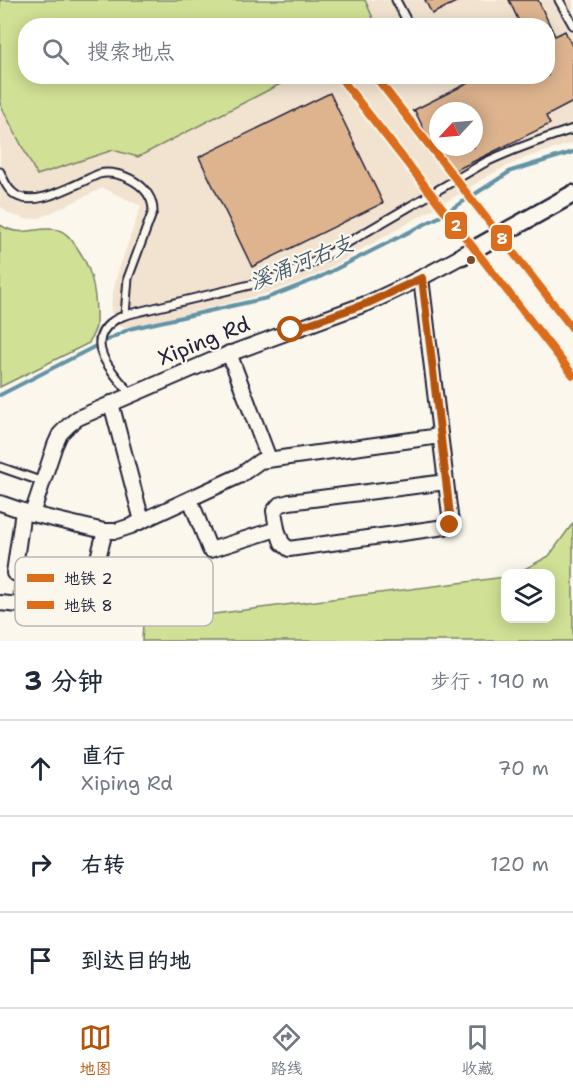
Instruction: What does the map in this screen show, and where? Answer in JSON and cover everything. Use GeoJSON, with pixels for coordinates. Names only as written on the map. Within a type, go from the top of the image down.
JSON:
{"type":"FeatureCollection","features":[{"type":"Feature","properties":{"kind":"street","name":"Xiping Rd"},"geometry":{"type":"LineString","coordinates":[[17,557],[27,513],[43,482],[55,445],[60,434],[78,418],[229,353],[368,303],[422,278],[573,194]]}},
{"type":"Feature","properties":{"kind":"street"},"geometry":{"type":"LineString","coordinates":[[422,278],[451,523],[448,526],[289,549],[282,543],[277,529],[274,511],[289,502],[446,482]]}},
{"type":"Feature","properties":{"kind":"street"},"geometry":{"type":"LineString","coordinates":[[229,353],[269,459]]}},
{"type":"Feature","properties":{"kind":"street"},"geometry":{"type":"LineString","coordinates":[[111,403],[142,521]]}},
{"type":"Feature","properties":{"kind":"street"},"geometry":{"type":"LineString","coordinates":[[0,502],[27,513],[105,531],[116,531],[239,476],[260,461],[440,436]]}},
{"type":"Feature","properties":{"kind":"street"},"geometry":{"type":"LineString","coordinates":[[190,499],[210,550],[277,529]]}},
{"type":"Feature","properties":{"kind":"street"},"geometry":{"type":"LineString","coordinates":[[98,557],[105,531]]}},
{"type":"Feature","properties":{"kind":"street","name":"Xiping Rd"},"geometry":{"type":"LineString","coordinates":[[14,573],[15,568]]}},
{"type":"Feature","properties":{"kind":"street"},"geometry":{"type":"LineString","coordinates":[[0,603],[15,605]]}},
{"type":"Feature","properties":{"kind":"lane"},"geometry":{"type":"LineString","coordinates":[[396,0],[405,18]]}},
{"type":"Feature","properties":{"kind":"lane"},"geometry":{"type":"LineString","coordinates":[[559,0],[573,25]]}},
{"type":"Feature","properties":{"kind":"lane"},"geometry":{"type":"LineString","coordinates":[[131,394],[102,356],[99,341],[103,331],[112,322],[125,315],[290,273],[318,260],[484,163],[532,142],[573,129]]}},
{"type":"Feature","properties":{"kind":"lane"},"geometry":{"type":"LineString","coordinates":[[0,172],[12,192],[21,198],[30,200],[47,197],[108,172],[117,173],[144,189],[150,196],[153,211],[128,278],[125,315]]}},
{"type":"Feature","properties":{"kind":"lane"},"geometry":{"type":"LineString","coordinates":[[0,467],[43,482]]}},
{"type":"Feature","properties":{"kind":"shaded area"},"geometry":{"type":"Polygon","coordinates":[[[0,0],[573,0],[573,143],[507,166],[324,271],[299,282],[265,294],[128,328],[118,326],[111,312],[112,296],[141,206],[103,188],[40,218],[26,219],[9,214],[0,206],[0,0]]]}},
{"type":"Feature","properties":{"kind":"green space"},"geometry":{"type":"Polygon","coordinates":[[[0,0],[365,0],[373,18],[18,18],[18,84],[280,84],[138,157],[113,150],[37,175],[0,104],[0,0]]]}},
{"type":"Feature","properties":{"kind":"green space"},"geometry":{"type":"Polygon","coordinates":[[[0,225],[16,231],[51,229],[64,232],[81,254],[91,277],[96,326],[89,343],[0,387],[0,225]]]}},
{"type":"Feature","properties":{"kind":"green space"},"geometry":{"type":"Polygon","coordinates":[[[573,523],[573,641],[142,641],[143,626],[213,626],[213,614],[501,578],[501,623],[555,623],[555,569],[525,569],[549,556],[573,523]]]}},
{"type":"Feature","properties":{"kind":"green space"},"geometry":{"type":"Polygon","coordinates":[[[15,573],[15,597],[13,597],[15,573]]]}},
{"type":"Feature","properties":{"kind":"building"},"geometry":{"type":"Polygon","coordinates":[[[425,0],[460,0],[432,14],[425,0]]]}},
{"type":"Feature","properties":{"kind":"building"},"geometry":{"type":"Polygon","coordinates":[[[509,0],[538,0],[546,18],[517,18],[509,0]]]}},
{"type":"Feature","properties":{"kind":"building"},"geometry":{"type":"Polygon","coordinates":[[[565,31],[573,48],[573,102],[546,116],[550,124],[446,175],[437,156],[483,156],[483,102],[430,102],[466,84],[555,84],[555,36],[565,31]]]}},
{"type":"Feature","properties":{"kind":"building"},"geometry":{"type":"Polygon","coordinates":[[[330,93],[383,203],[252,267],[199,157],[330,93]]]}},
{"type":"Feature","properties":{"kind":"building"},"geometry":{"type":"Polygon","coordinates":[[[429,102],[429,140],[415,111],[412,111],[429,102]]]}},
{"type":"Feature","properties":{"kind":"waterway","name":"溪涌河右支"},"geometry":{"type":"LineString","coordinates":[[0,395],[129,329],[267,298],[316,279],[439,217],[511,171],[573,152]]}},
{"type":"Feature","properties":{"kind":"metro line","name":"2"},"geometry":{"type":"LineString","coordinates":[[345,84],[573,375]]}},
{"type":"Feature","properties":{"kind":"metro line","name":"8"},"geometry":{"type":"LineString","coordinates":[[381,84],[573,329]]}},
{"type":"Feature","properties":{"kind":"route"},"geometry":{"type":"LineString","coordinates":[[291,330],[368,303],[422,278],[450,525]]}}]}
